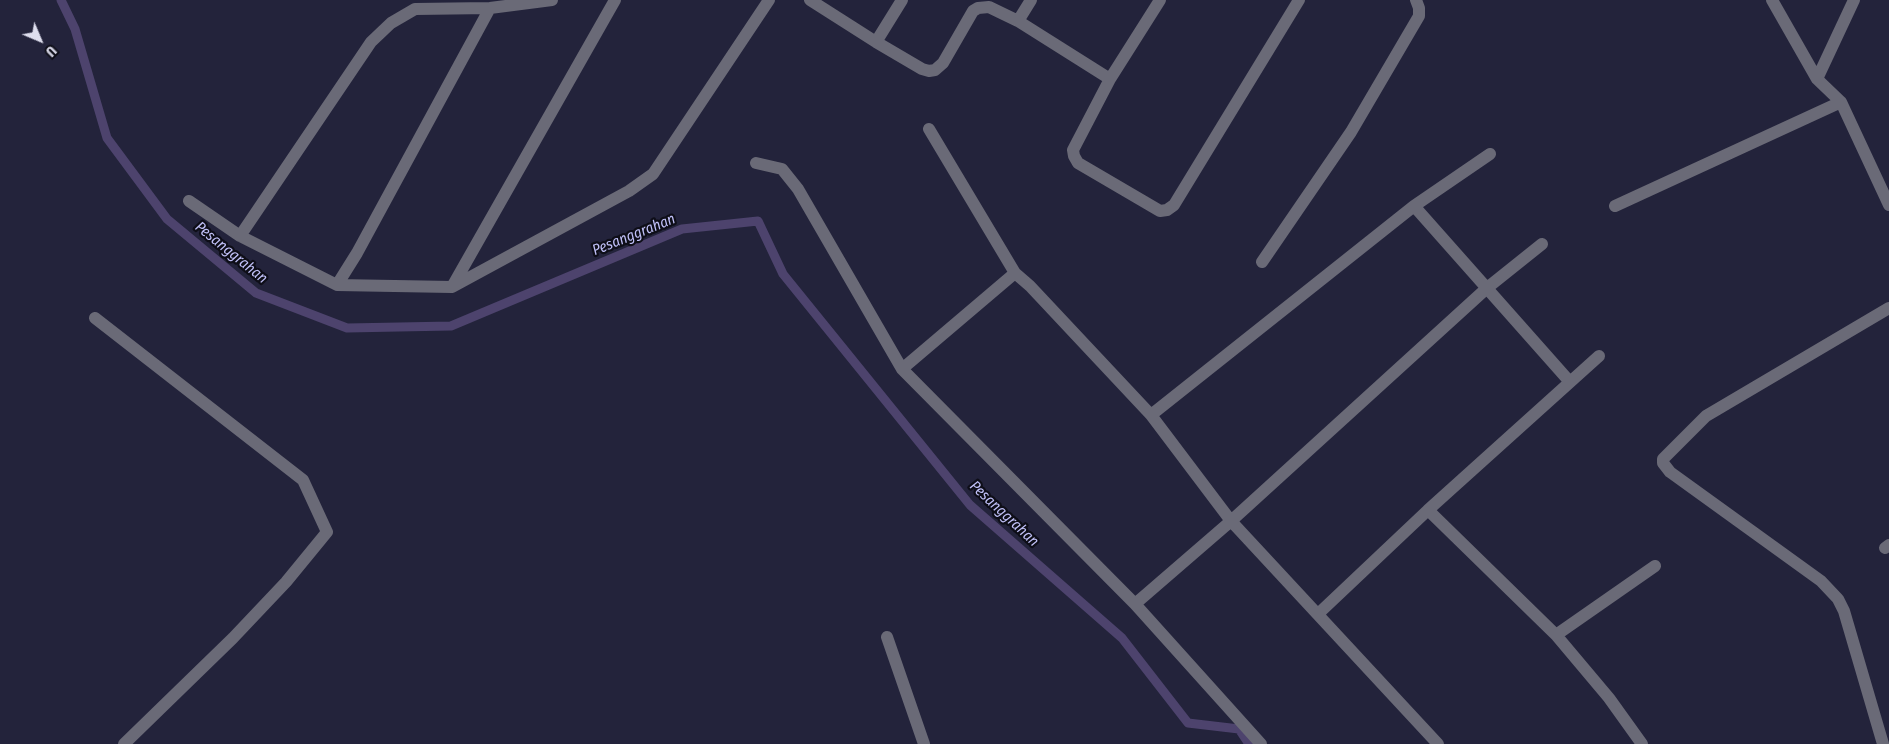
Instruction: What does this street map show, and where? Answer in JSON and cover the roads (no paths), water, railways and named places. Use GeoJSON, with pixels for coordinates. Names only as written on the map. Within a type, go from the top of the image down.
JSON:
{"type":"FeatureCollection","features":[{"type":"Feature","properties":{"kind":"street"},"geometry":{"type":"LineString","coordinates":[[240,236],[371,42],[391,23],[415,9],[490,8],[552,0]]}},
{"type":"Feature","properties":{"kind":"street"},"geometry":{"type":"LineString","coordinates":[[452,287],[614,0]]}},
{"type":"Feature","properties":{"kind":"street"},"geometry":{"type":"LineString","coordinates":[[189,201],[240,236],[337,285],[452,287],[629,191],[653,174],[769,0]]}},
{"type":"Feature","properties":{"kind":"street"},"geometry":{"type":"LineString","coordinates":[[810,0],[922,69],[935,70],[943,63],[969,16],[978,8],[989,7],[1018,21],[1110,79]]}},
{"type":"Feature","properties":{"kind":"street"},"geometry":{"type":"LineString","coordinates":[[876,42],[902,0]]}},
{"type":"Feature","properties":{"kind":"street"},"geometry":{"type":"LineString","coordinates":[[1018,21],[1031,0]]}},
{"type":"Feature","properties":{"kind":"street"},"geometry":{"type":"LineString","coordinates":[[1160,0],[1110,79],[1073,150],[1078,163],[1160,211],[1167,210],[1174,205],[1298,0]]}},
{"type":"Feature","properties":{"kind":"street"},"geometry":{"type":"LineString","coordinates":[[1262,262],[1351,132],[1420,16],[1420,8],[1416,0]]}},
{"type":"Feature","properties":{"kind":"street"},"geometry":{"type":"LineString","coordinates":[[1772,0],[1817,79],[1841,102],[1889,205]]}},
{"type":"Feature","properties":{"kind":"street"},"geometry":{"type":"LineString","coordinates":[[1817,79],[1854,0]]}},
{"type":"Feature","properties":{"kind":"street"},"geometry":{"type":"LineString","coordinates":[[337,285],[357,253],[490,8]]}},
{"type":"Feature","properties":{"kind":"street"},"geometry":{"type":"LineString","coordinates":[[1615,206],[1841,102]]}},
{"type":"Feature","properties":{"kind":"street"},"geometry":{"type":"LineString","coordinates":[[929,129],[1015,273],[1030,286],[1151,415],[1231,522],[1438,744]]}},
{"type":"Feature","properties":{"kind":"street"},"geometry":{"type":"LineString","coordinates":[[1151,415],[1414,206],[1490,154]]}},
{"type":"Feature","properties":{"kind":"street"},"geometry":{"type":"LineString","coordinates":[[756,164],[782,169],[798,189],[902,369],[1134,604],[1262,744]]}},
{"type":"Feature","properties":{"kind":"street"},"geometry":{"type":"LineString","coordinates":[[1414,206],[1570,382]]}},
{"type":"Feature","properties":{"kind":"street"},"geometry":{"type":"LineString","coordinates":[[1134,604],[1231,522],[1486,288],[1542,244]]}},
{"type":"Feature","properties":{"kind":"street"},"geometry":{"type":"LineString","coordinates":[[902,369],[1015,273]]}},
{"type":"Feature","properties":{"kind":"street"},"geometry":{"type":"LineString","coordinates":[[1883,744],[1844,611],[1838,599],[1821,581],[1670,472],[1665,466],[1663,458],[1706,416],[1889,308]]}},
{"type":"Feature","properties":{"kind":"street"},"geometry":{"type":"LineString","coordinates":[[95,318],[303,480],[327,532],[286,582],[233,638],[124,744]]}},
{"type":"Feature","properties":{"kind":"street"},"geometry":{"type":"LineString","coordinates":[[1318,614],[1428,510],[1599,356]]}},
{"type":"Feature","properties":{"kind":"street"},"geometry":{"type":"LineString","coordinates":[[1428,510],[1556,634],[1609,698],[1642,744]]}},
{"type":"Feature","properties":{"kind":"street"},"geometry":{"type":"LineString","coordinates":[[1556,634],[1655,566]]}},
{"type":"Feature","properties":{"kind":"street"},"geometry":{"type":"LineString","coordinates":[[887,637],[924,744]]}},
{"type":"Feature","properties":{"kind":"waterway","name":"Pesanggrahan"},"geometry":{"type":"LineString","coordinates":[[61,0],[75,29],[107,138],[167,219],[256,293],[347,328],[451,326],[682,229],[758,221],[783,274],[970,505],[1122,638],[1188,723],[1239,729],[1249,744]]}}]}
